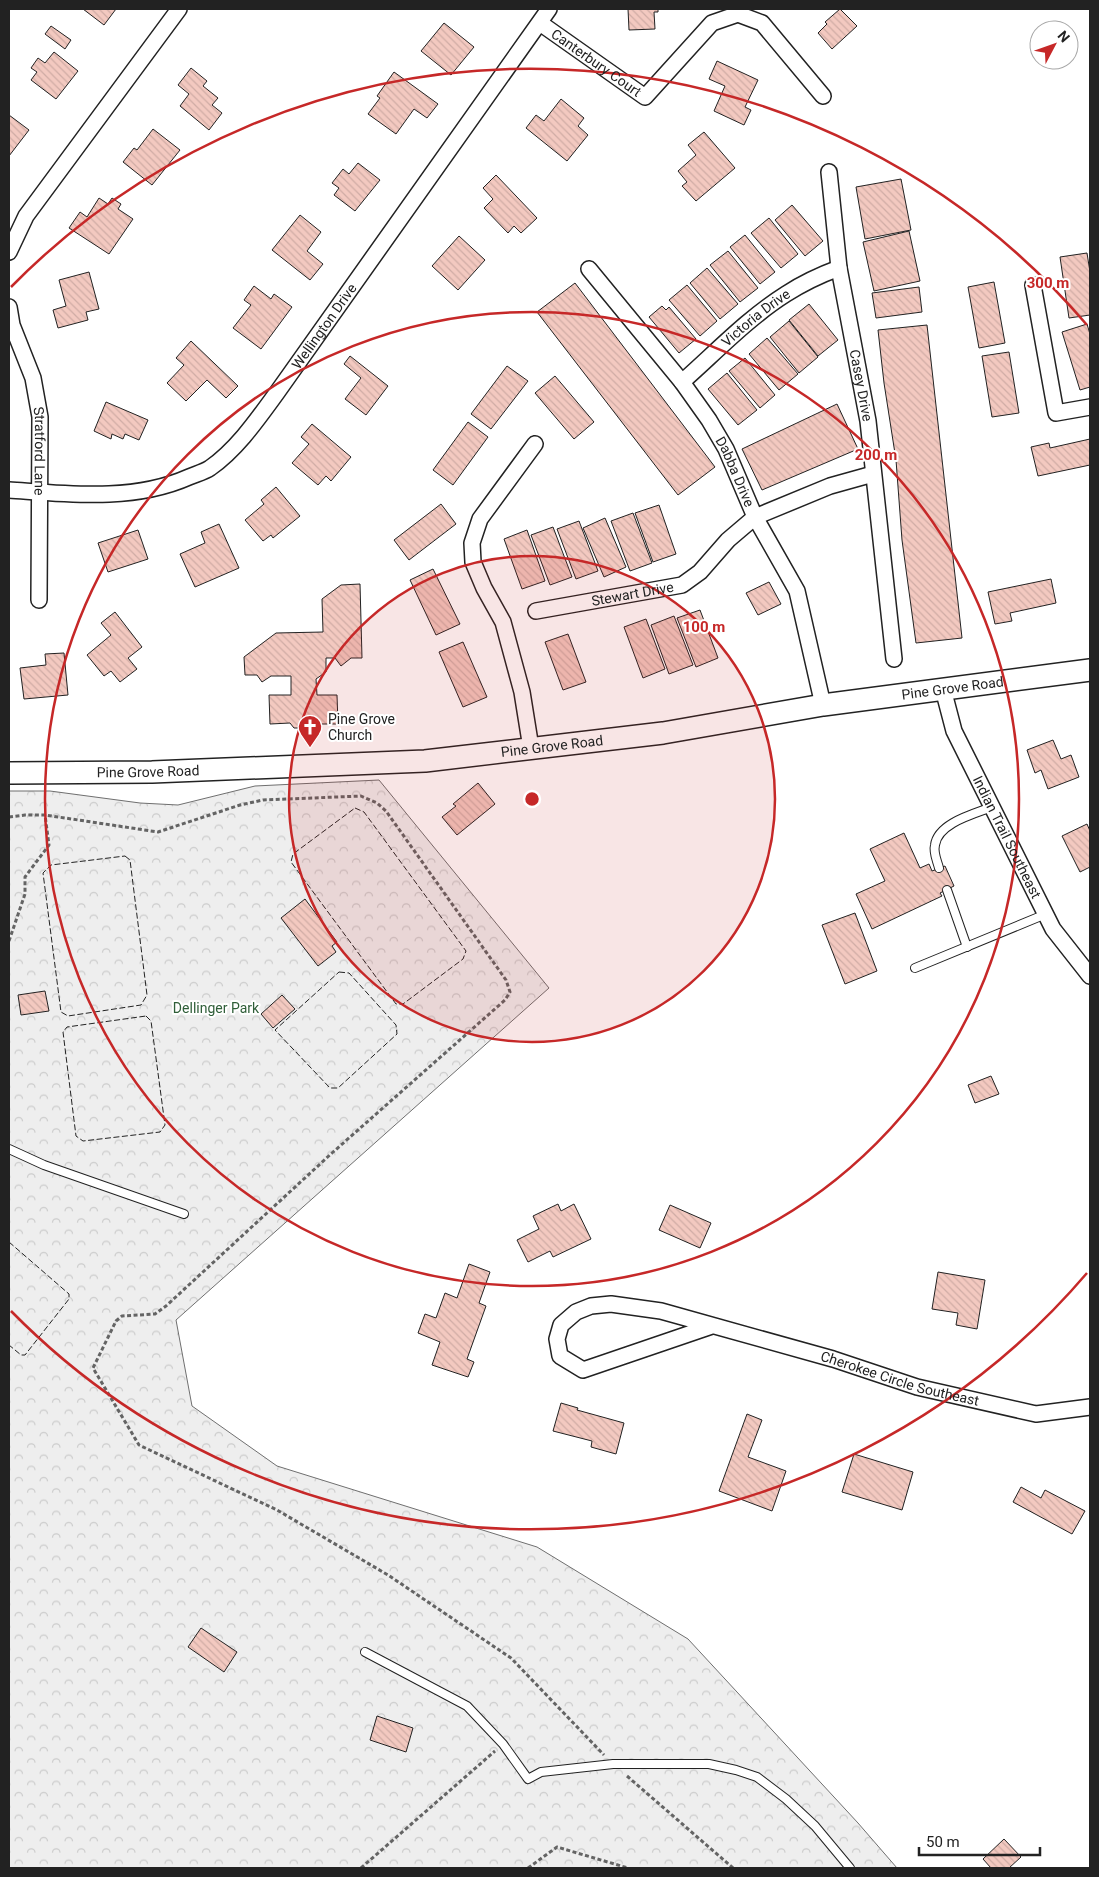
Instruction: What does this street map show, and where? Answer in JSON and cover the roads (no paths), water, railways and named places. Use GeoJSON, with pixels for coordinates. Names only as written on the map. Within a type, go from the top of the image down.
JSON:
{"type":"FeatureCollection","features":[{"type":"Feature","properties":{"kind":"street"},"geometry":{"type":"LineString","coordinates":[[9,252],[26,216],[179,9]]}},
{"type":"Feature","properties":{"kind":"street","name":"Wellington Drive"},"geometry":{"type":"LineString","coordinates":[[9,490],[126,494],[169,486],[209,469],[232,449],[250,429],[276,394],[540,23],[548,9]]}},
{"type":"Feature","properties":{"kind":"street","name":"Canterbury Court"},"geometry":{"type":"LineString","coordinates":[[540,23],[645,97],[712,23],[738,14],[762,22],[823,96]]}},
{"type":"Feature","properties":{"kind":"street","name":"Casey Drive"},"geometry":{"type":"LineString","coordinates":[[829,172],[838,268],[868,421],[894,659]]}},
{"type":"Feature","properties":{"kind":"street","name":"Dabba Drive"},"geometry":{"type":"LineString","coordinates":[[589,268],[682,382],[709,420],[726,449],[755,517],[797,591],[823,705]]}},
{"type":"Feature","properties":{"kind":"street","name":"Victoria Drive"},"geometry":{"type":"LineString","coordinates":[[682,382],[749,323],[786,294],[814,278],[838,268]]}},
{"type":"Feature","properties":{"kind":"street"},"geometry":{"type":"LineString","coordinates":[[1033,284],[1056,414],[1090,407]]}},
{"type":"Feature","properties":{"kind":"street","name":"Stratford Lane"},"geometry":{"type":"LineString","coordinates":[[9,306],[12,325],[34,378],[40,417],[39,600]]}},
{"type":"Feature","properties":{"kind":"street"},"geometry":{"type":"LineString","coordinates":[[531,748],[522,692],[503,622],[484,588],[473,562],[472,543],[480,519],[534,444]]}},
{"type":"Feature","properties":{"kind":"street","name":"Stewart Drive"},"geometry":{"type":"LineString","coordinates":[[536,611],[682,585],[700,572],[728,540],[755,517],[830,486],[873,474]]}},
{"type":"Feature","properties":{"kind":"street","name":"Pine Grove Road"},"geometry":{"type":"LineString","coordinates":[[9,773],[152,772],[425,761],[664,733],[823,705],[1090,670]]}},
{"type":"Feature","properties":{"kind":"street","name":"Indian Trail Southeast"},"geometry":{"type":"LineString","coordinates":[[943,689],[954,731],[1053,929],[1090,976]]}},
{"type":"Feature","properties":{"kind":"street","name":"Cherokee Circle Southeast"},"geometry":{"type":"LineString","coordinates":[[712,1326],[582,1370],[560,1356],[557,1339],[561,1324],[576,1312],[591,1306],[611,1304],[661,1312],[833,1359],[917,1387],[1036,1414],[1090,1407]]}},
{"type":"Feature","properties":{"kind":"lane"},"geometry":{"type":"LineString","coordinates":[[939,868],[934,854],[935,844],[939,835],[952,823],[992,807]]}},
{"type":"Feature","properties":{"kind":"lane"},"geometry":{"type":"LineString","coordinates":[[947,890],[967,947]]}},
{"type":"Feature","properties":{"kind":"lane"},"geometry":{"type":"LineString","coordinates":[[916,968],[1046,914]]}},
{"type":"Feature","properties":{"kind":"lane"},"geometry":{"type":"LineString","coordinates":[[9,1149],[44,1165],[184,1214]]}},
{"type":"Feature","properties":{"kind":"lane"},"geometry":{"type":"LineString","coordinates":[[365,1652],[467,1706],[503,1744],[528,1779],[541,1772],[613,1764],[709,1764],[757,1777],[786,1798],[815,1826],[850,1868]]}},
{"type":"Feature","properties":{"kind":"place","name":"Pine Grove Church"},"geometry":{"type":"Point","coordinates":[310,748]}},
{"type":"Feature","properties":{"kind":"park label","name":"Dellinger Park"},"geometry":{"type":"Point","coordinates":[216,1008]}}]}
